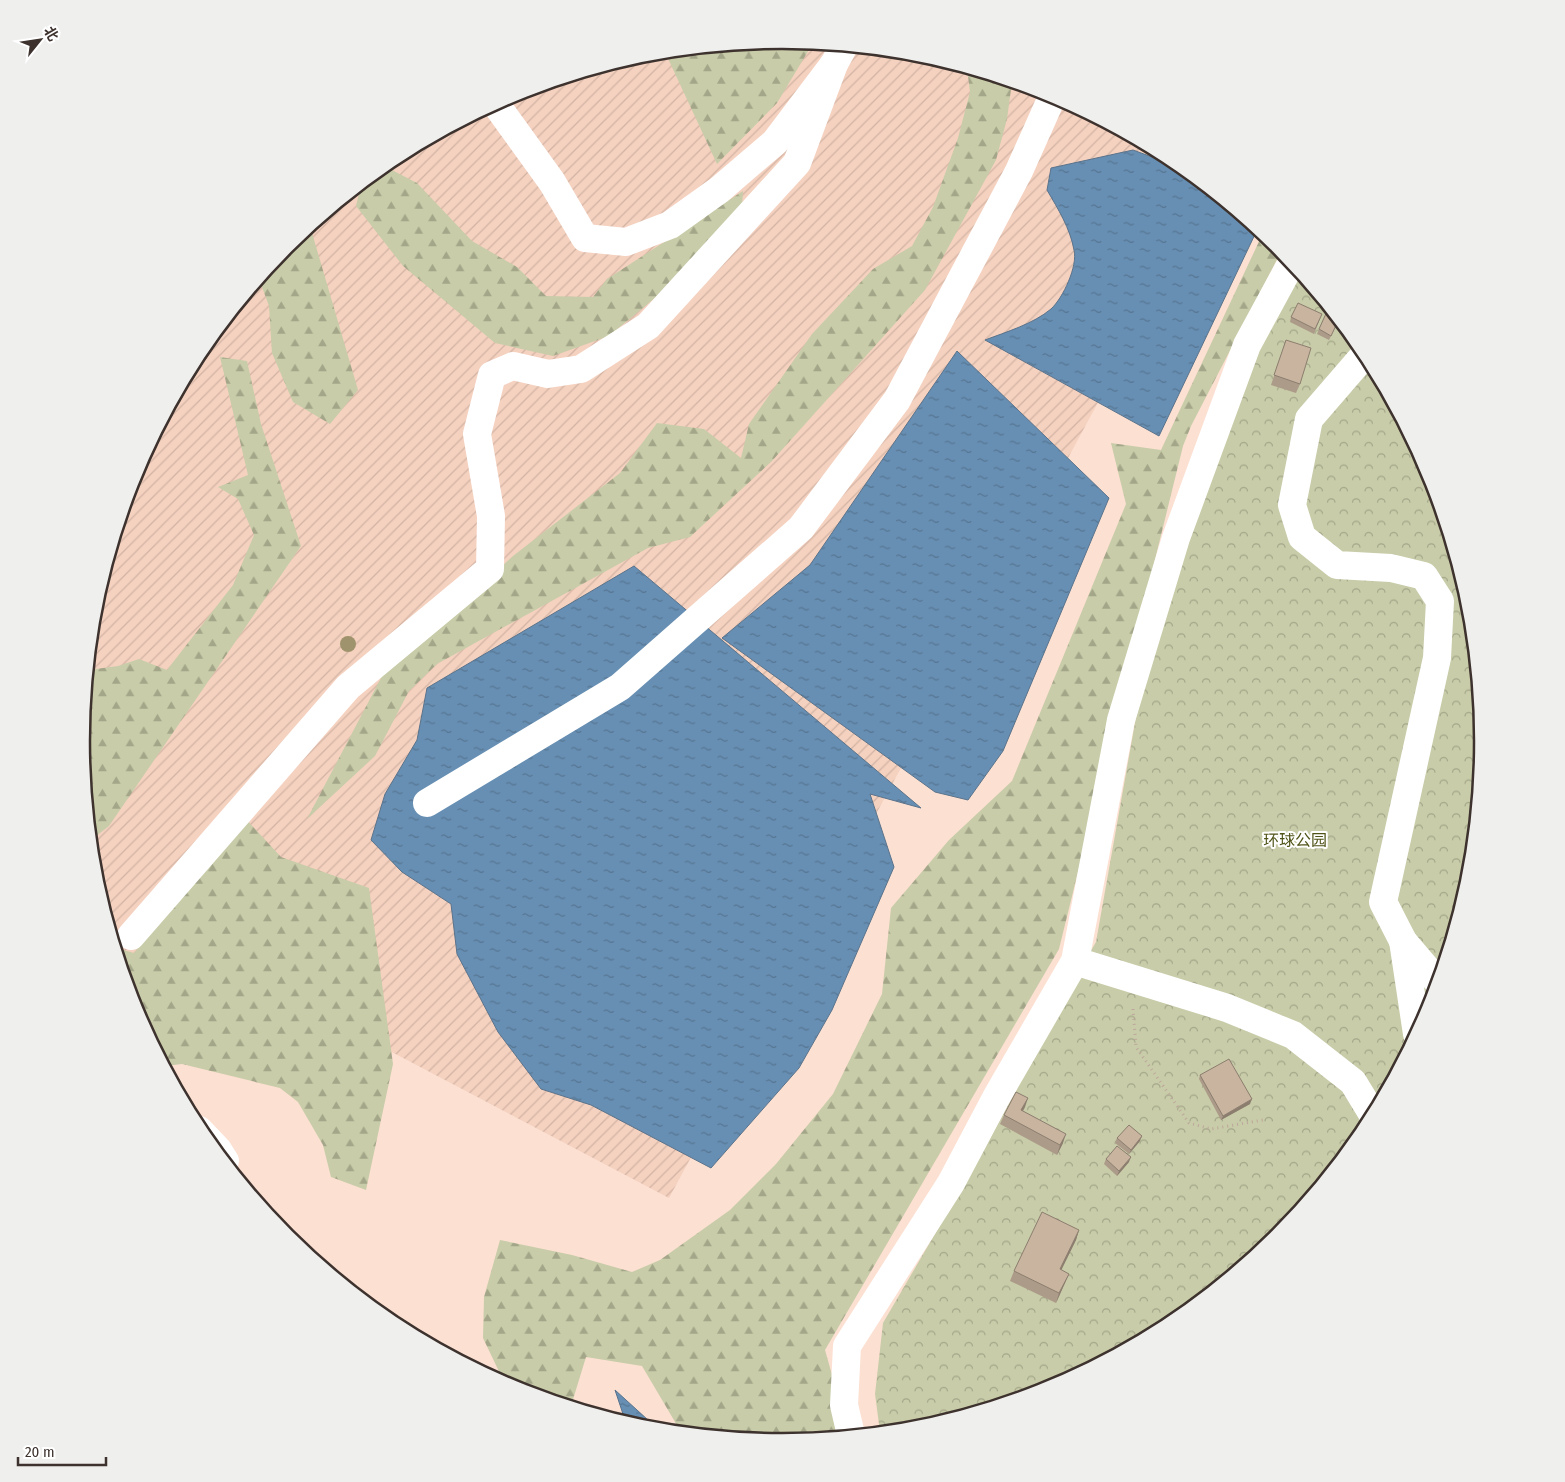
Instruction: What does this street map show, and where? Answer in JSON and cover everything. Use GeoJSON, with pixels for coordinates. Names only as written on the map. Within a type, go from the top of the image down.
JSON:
{"type":"FeatureCollection","features":[{"type":"Feature","properties":{"kind":"street"},"geometry":{"type":"LineString","coordinates":[[499,110],[552,182],[585,238],[626,242],[670,225],[720,190],[775,142],[839,55]]}},
{"type":"Feature","properties":{"kind":"street"},"geometry":{"type":"LineString","coordinates":[[131,936],[348,687],[490,569],[491,516],[477,434],[492,375],[513,366],[548,374],[581,369],[648,326],[797,163],[839,55]]}},
{"type":"Feature","properties":{"kind":"street"},"geometry":{"type":"LineString","coordinates":[[427,803],[620,687],[801,528],[897,400],[1019,171],[1050,102]]}},
{"type":"Feature","properties":{"kind":"street"},"geometry":{"type":"LineString","coordinates":[[850,1430],[844,1405],[848,1346],[951,1183],[997,1096],[1075,961],[1121,720],[1176,538],[1247,346],[1288,269]]}},
{"type":"Feature","properties":{"kind":"street"},"geometry":{"type":"LineString","coordinates":[[1360,360],[1309,419],[1292,505],[1302,538],[1337,565],[1391,568],[1424,576],[1440,601],[1437,658],[1383,902],[1403,942],[1433,977]]}},
{"type":"Feature","properties":{"kind":"street"},"geometry":{"type":"LineString","coordinates":[[1403,942],[1415,1021]]}},
{"type":"Feature","properties":{"kind":"street"},"geometry":{"type":"LineString","coordinates":[[1075,961],[1227,1008],[1293,1035],[1353,1082],[1369,1108]]}},
{"type":"Feature","properties":{"kind":"path"},"geometry":{"type":"LineString","coordinates":[[1131,978],[1136,1047],[1189,1123],[1211,1129],[1263,1120]]}},
{"type":"Feature","properties":{"kind":"shaded area"},"geometry":{"type":"Polygon","coordinates":[[[737,50],[828,50],[873,55],[918,62],[962,72],[1005,85],[1047,101],[1129,141],[1167,165],[1209,196],[669,1198],[274,990],[144,1008],[127,964],[114,920],[96,831],[90,741],[92,696],[96,651],[114,562],[127,518],[143,476],[162,435],[183,395],[207,356],[233,320],[293,252],[326,221],[398,165],[436,141],[518,101],[560,85],[603,72],[647,62],[737,50]]]}},
{"type":"Feature","properties":{"kind":"green space"},"geometry":{"type":"Polygon","coordinates":[[[737,50],[809,50],[777,103],[717,164],[668,59],[737,50]]]}},
{"type":"Feature","properties":{"kind":"green space"},"geometry":{"type":"Polygon","coordinates":[[[968,74],[1011,87],[1007,119],[996,160],[925,290],[772,461],[690,537],[648,548],[437,664],[409,691],[375,756],[307,819],[382,676],[513,556],[620,473],[657,423],[704,429],[741,458],[749,424],[812,334],[873,269],[912,246],[933,207],[958,138],[970,92],[968,74]]]}},
{"type":"Feature","properties":{"kind":"green space"},"geometry":{"type":"Polygon","coordinates":[[[391,170],[417,183],[472,241],[517,267],[546,296],[593,297],[607,279],[743,191],[741,221],[667,288],[609,336],[553,356],[495,343],[403,266],[356,206],[359,194],[391,170]]]}},
{"type":"Feature","properties":{"kind":"green space"},"geometry":{"type":"Polygon","coordinates":[[[312,234],[358,390],[330,424],[293,402],[272,353],[269,306],[261,286],[312,234]]]}},
{"type":"Feature","properties":{"kind":"green space"},"geometry":{"type":"Polygon","coordinates":[[[1260,240],[1278,258],[1191,426],[1183,446],[1059,949],[825,1350],[848,1430],[782,1433],[737,1432],[677,1425],[642,1366],[586,1357],[573,1401],[500,1373],[483,1338],[484,1297],[500,1240],[572,1255],[632,1272],[660,1260],[730,1210],[776,1164],[833,1094],[882,994],[891,908],[949,840],[1012,781],[1126,504],[1111,443],[1161,450],[1260,240]]]}},
{"type":"Feature","properties":{"kind":"green space","name":"环球公园"},"geometry":{"type":"Polygon","coordinates":[[[1296,278],[1332,320],[1358,356],[1382,395],[1422,476],[1438,518],[1451,562],[1469,651],[1475,741],[1469,831],[1451,920],[1438,964],[1422,1006],[1403,1047],[1382,1087],[1358,1126],[1303,1197],[1239,1261],[1204,1290],[1167,1317],[1129,1341],[1047,1381],[1005,1397],[962,1410],[879,1426],[875,1394],[883,1323],[985,1148],[1068,990],[1096,942],[1136,717],[1212,458],[1263,336],[1296,278]]]}},
{"type":"Feature","properties":{"kind":"green space"},"geometry":{"type":"Polygon","coordinates":[[[220,357],[247,361],[261,424],[301,546],[109,826],[97,835],[90,741],[94,669],[118,666],[139,659],[167,670],[233,585],[254,535],[238,499],[218,487],[248,475],[220,357]]]}},
{"type":"Feature","properties":{"kind":"green space"},"geometry":{"type":"Polygon","coordinates":[[[243,816],[281,857],[369,888],[393,1064],[366,1190],[331,1177],[323,1145],[298,1102],[280,1088],[182,1064],[172,1065],[143,1006],[123,950],[134,953],[243,816]]]}},
{"type":"Feature","properties":{"kind":"water"},"geometry":{"type":"Polygon","coordinates":[[[1133,150],[1158,159],[1167,165],[1204,192],[1254,235],[1159,436],[985,340],[1019,327],[1051,309],[1065,290],[1072,273],[1075,257],[1072,242],[1067,226],[1047,190],[1051,168],[1133,150]]]}},
{"type":"Feature","properties":{"kind":"water"},"geometry":{"type":"Polygon","coordinates":[[[957,351],[1109,498],[1003,751],[968,800],[935,792],[722,638],[810,565],[957,351]]]}},
{"type":"Feature","properties":{"kind":"water"},"geometry":{"type":"Polygon","coordinates":[[[634,566],[921,808],[870,794],[894,867],[832,1010],[799,1068],[711,1168],[591,1105],[541,1089],[498,1032],[457,954],[451,904],[402,872],[371,840],[385,794],[417,740],[427,688],[634,566]]]}},
{"type":"Feature","properties":{"kind":"water"},"geometry":{"type":"Polygon","coordinates":[[[615,1390],[648,1420],[623,1415],[615,1390]]]}},
{"type":"Feature","properties":{"kind":"building"},"geometry":{"type":"Polygon","coordinates":[[[1298,303],[1322,314],[1315,329],[1291,317],[1298,303]]]}},
{"type":"Feature","properties":{"kind":"building"},"geometry":{"type":"Polygon","coordinates":[[[1326,313],[1336,325],[1331,336],[1319,329],[1326,313]]]}},
{"type":"Feature","properties":{"kind":"building"},"geometry":{"type":"Polygon","coordinates":[[[1286,340],[1311,348],[1300,384],[1274,375],[1286,340]]]}},
{"type":"Feature","properties":{"kind":"building"},"geometry":{"type":"Polygon","coordinates":[[[1229,1059],[1252,1099],[1223,1116],[1200,1075],[1229,1059]]]}},
{"type":"Feature","properties":{"kind":"building"},"geometry":{"type":"Polygon","coordinates":[[[1016,1092],[1028,1098],[1021,1110],[1066,1134],[1060,1145],[1004,1115],[1016,1092]]]}},
{"type":"Feature","properties":{"kind":"building"},"geometry":{"type":"Polygon","coordinates":[[[1129,1125],[1142,1136],[1131,1150],[1117,1138],[1129,1125]]]}},
{"type":"Feature","properties":{"kind":"building"},"geometry":{"type":"Polygon","coordinates":[[[1117,1146],[1131,1157],[1119,1171],[1106,1159],[1117,1146]]]}},
{"type":"Feature","properties":{"kind":"building"},"geometry":{"type":"Polygon","coordinates":[[[1042,1212],[1079,1230],[1060,1269],[1069,1274],[1059,1293],[1014,1271],[1042,1212]]]}}]}
